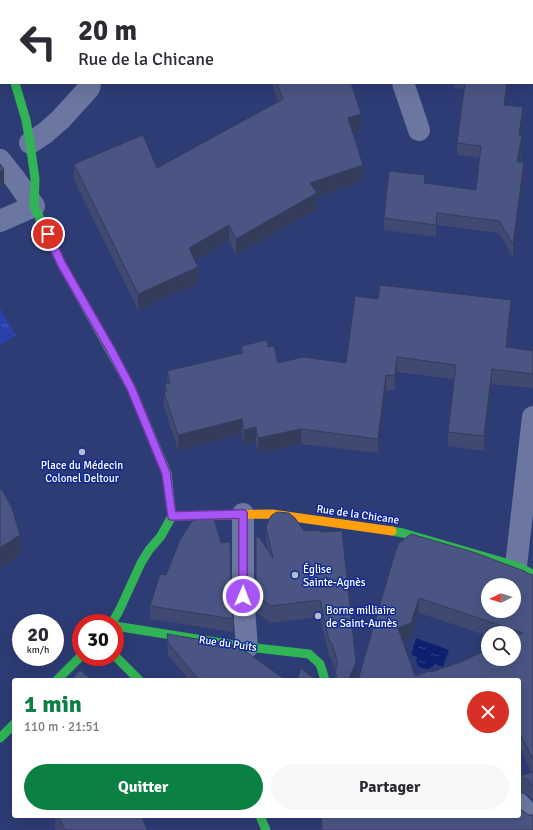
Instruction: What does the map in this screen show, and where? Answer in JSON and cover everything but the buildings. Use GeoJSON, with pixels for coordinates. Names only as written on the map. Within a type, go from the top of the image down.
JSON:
{"type":"FeatureCollection","features":[{"type":"Feature","properties":{"kind":"street"},"geometry":{"type":"LineString","coordinates":[[15,84],[26,120],[36,178],[34,206]]}},
{"type":"Feature","properties":{"kind":"street"},"geometry":{"type":"LineString","coordinates":[[30,143],[60,120],[89,88],[90,84]]}},
{"type":"Feature","properties":{"kind":"street"},"geometry":{"type":"LineString","coordinates":[[403,84],[419,130]]}},
{"type":"Feature","properties":{"kind":"street"},"geometry":{"type":"LineString","coordinates":[[0,160],[15,178],[34,206],[61,263],[111,350],[131,388],[166,473],[172,516],[161,536],[149,550],[141,563],[117,614]]}},
{"type":"Feature","properties":{"kind":"street"},"geometry":{"type":"LineString","coordinates":[[0,221],[34,206]]}},
{"type":"Feature","properties":{"kind":"street"},"geometry":{"type":"LineString","coordinates":[[525,571],[533,417]]}},
{"type":"Feature","properties":{"kind":"street"},"geometry":{"type":"LineString","coordinates":[[243,514],[243,596],[247,647]]}},
{"type":"Feature","properties":{"kind":"street","name":"Rue de la Chicane"},"geometry":{"type":"LineString","coordinates":[[172,516],[272,514],[403,533],[525,571]]}},
{"type":"Feature","properties":{"kind":"street","name":"Rue du Puits"},"geometry":{"type":"LineString","coordinates":[[124,627],[247,647],[309,654],[320,664],[324,678]]}},
{"type":"Feature","properties":{"kind":"street"},"geometry":{"type":"LineString","coordinates":[[59,678],[72,665]]}},
{"type":"Feature","properties":{"kind":"street"},"geometry":{"type":"LineString","coordinates":[[124,665],[137,678]]}},
{"type":"Feature","properties":{"kind":"street"},"geometry":{"type":"LineString","coordinates":[[0,738],[12,726]]}},
{"type":"Feature","properties":{"kind":"street"},"geometry":{"type":"LineString","coordinates":[[521,806],[533,818]]}},
{"type":"Feature","properties":{"kind":"street"},"geometry":{"type":"LineString","coordinates":[[261,818],[266,830]]}},
{"type":"Feature","properties":{"kind":"green space"},"geometry":{"type":"Polygon","coordinates":[[[0,308],[16,335],[0,345],[0,308]]]}},
{"type":"Feature","properties":{"kind":"water"},"geometry":{"type":"Polygon","coordinates":[[[416,638],[449,650],[443,667],[435,664],[430,669],[419,667],[416,662],[417,657],[411,655],[416,638]]]}},
{"type":"Feature","properties":{"kind":"traffic: fast"},"geometry":{"type":"LineString","coordinates":[[15,84],[26,120],[30,143],[35,179],[34,206],[61,263],[131,388],[167,473],[172,516]]}},
{"type":"Feature","properties":{"kind":"traffic: fast"},"geometry":{"type":"LineString","coordinates":[[117,614],[141,563],[149,550],[161,536],[172,516]]}},
{"type":"Feature","properties":{"kind":"traffic: fast"},"geometry":{"type":"LineString","coordinates":[[392,531],[516,566],[529,572],[533,577]]}},
{"type":"Feature","properties":{"kind":"traffic: fast"},"geometry":{"type":"LineString","coordinates":[[124,627],[247,647],[309,654],[320,664],[324,678]]}},
{"type":"Feature","properties":{"kind":"traffic: fast"},"geometry":{"type":"LineString","coordinates":[[59,678],[72,665]]}},
{"type":"Feature","properties":{"kind":"traffic: fast"},"geometry":{"type":"LineString","coordinates":[[124,665],[137,678]]}},
{"type":"Feature","properties":{"kind":"traffic: fast"},"geometry":{"type":"LineString","coordinates":[[0,738],[12,726]]}},
{"type":"Feature","properties":{"kind":"traffic: fast"},"geometry":{"type":"LineString","coordinates":[[261,818],[266,830]]}},
{"type":"Feature","properties":{"kind":"traffic: slow"},"geometry":{"type":"LineString","coordinates":[[172,516],[272,514],[392,531]]}},
{"type":"Feature","properties":{"kind":"place","name":"Place du Médecin Colonel Deltour"},"geometry":{"type":"Point","coordinates":[82,452]}},
{"type":"Feature","properties":{"kind":"place","name":"Église Sainte-Agnès"},"geometry":{"type":"Point","coordinates":[295,575]}},
{"type":"Feature","properties":{"kind":"place","name":"Borne milliaire de Saint-Aunès"},"geometry":{"type":"Point","coordinates":[318,616]}},
{"type":"Feature","properties":{"kind":"route"},"geometry":{"type":"LineString","coordinates":[[48,234],[61,263],[131,388],[166,473],[172,516],[243,514],[243,596]]}}]}
